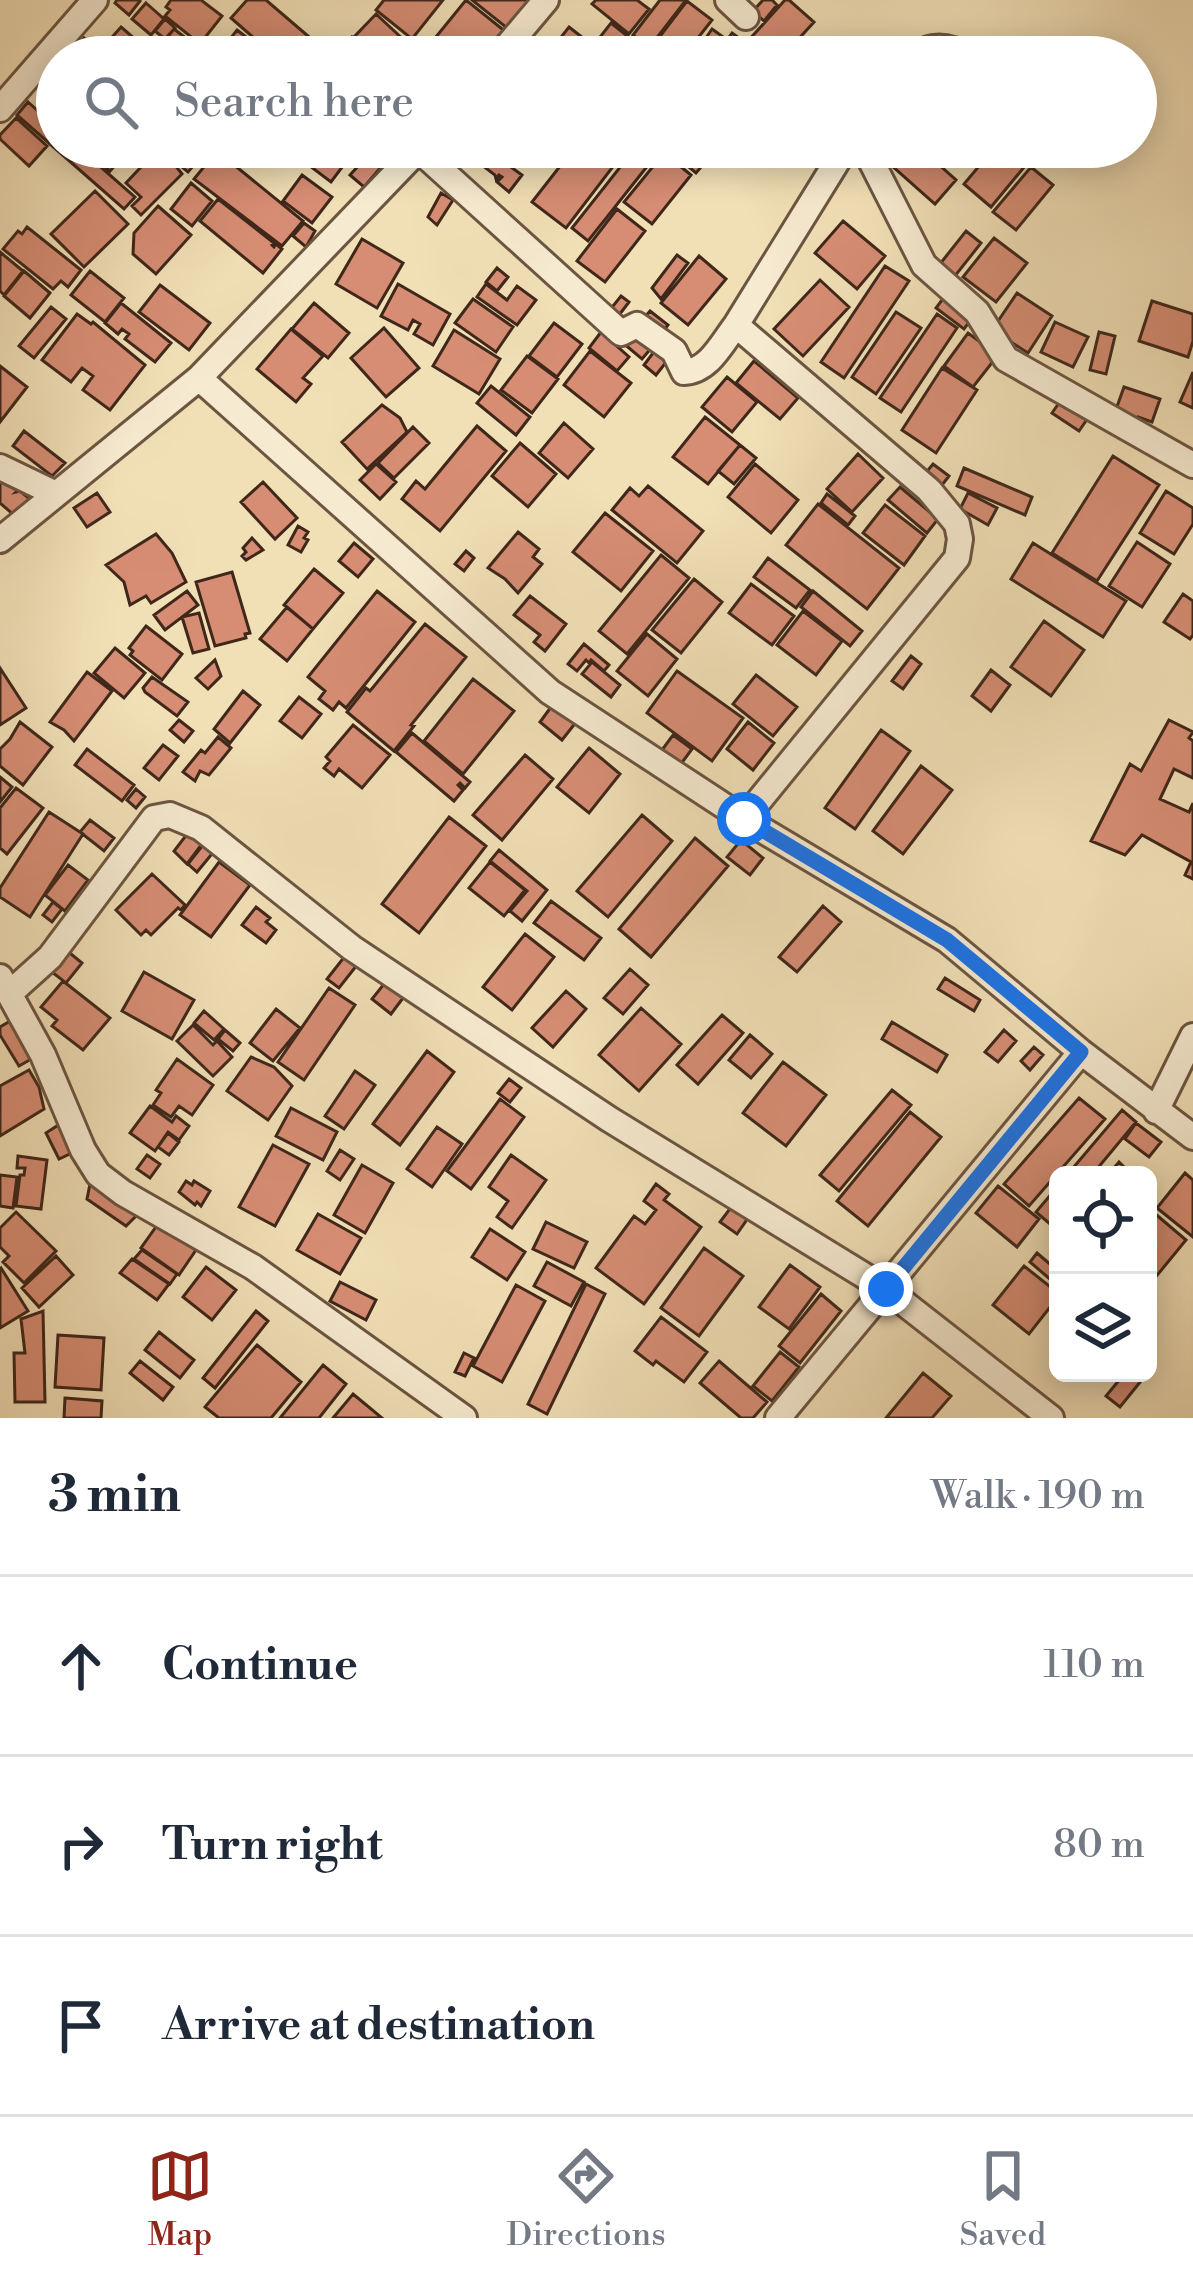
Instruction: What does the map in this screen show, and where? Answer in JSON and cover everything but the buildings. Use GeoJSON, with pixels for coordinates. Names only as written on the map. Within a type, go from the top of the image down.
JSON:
{"type":"FeatureCollection","features":[{"type":"Feature","properties":{"kind":"street"},"geometry":{"type":"LineString","coordinates":[[64,36],[95,0]]}},
{"type":"Feature","properties":{"kind":"street"},"geometry":{"type":"LineString","coordinates":[[516,36],[546,0]]}},
{"type":"Feature","properties":{"kind":"street"},"geometry":{"type":"LineString","coordinates":[[0,109],[36,68]]}},
{"type":"Feature","properties":{"kind":"street"},"geometry":{"type":"LineString","coordinates":[[0,540],[199,378],[401,168]]}},
{"type":"Feature","properties":{"kind":"street"},"geometry":{"type":"LineString","coordinates":[[442,168],[621,333],[637,325],[674,351],[684,372],[705,365],[736,325],[833,168]]}},
{"type":"Feature","properties":{"kind":"street"},"geometry":{"type":"LineString","coordinates":[[875,168],[924,265],[977,312],[1006,359],[1193,465]]}},
{"type":"Feature","properties":{"kind":"street"},"geometry":{"type":"LineString","coordinates":[[736,325],[929,490],[957,524],[960,539],[957,557],[744,819]]}},
{"type":"Feature","properties":{"kind":"street"},"geometry":{"type":"LineString","coordinates":[[199,378],[550,692],[744,819],[947,940],[1081,1052],[1193,1137]]}},
{"type":"Feature","properties":{"kind":"street"},"geometry":{"type":"LineString","coordinates":[[0,466],[56,494]]}},
{"type":"Feature","properties":{"kind":"street"},"geometry":{"type":"LineString","coordinates":[[464,1418],[253,1267],[123,1193],[98,1174],[83,1150],[58,1088],[5,985],[50,957],[154,818],[185,819],[244,860],[352,948],[610,1119],[886,1289],[1052,1418]]}},
{"type":"Feature","properties":{"kind":"street"},"geometry":{"type":"LineString","coordinates":[[1156,1111],[1193,1036]]}},
{"type":"Feature","properties":{"kind":"street"},"geometry":{"type":"LineString","coordinates":[[778,1418],[1081,1052]]}},
{"type":"Feature","properties":{"kind":"route"},"geometry":{"type":"LineString","coordinates":[[744,819],[947,940],[1081,1052],[886,1289]]}}]}
